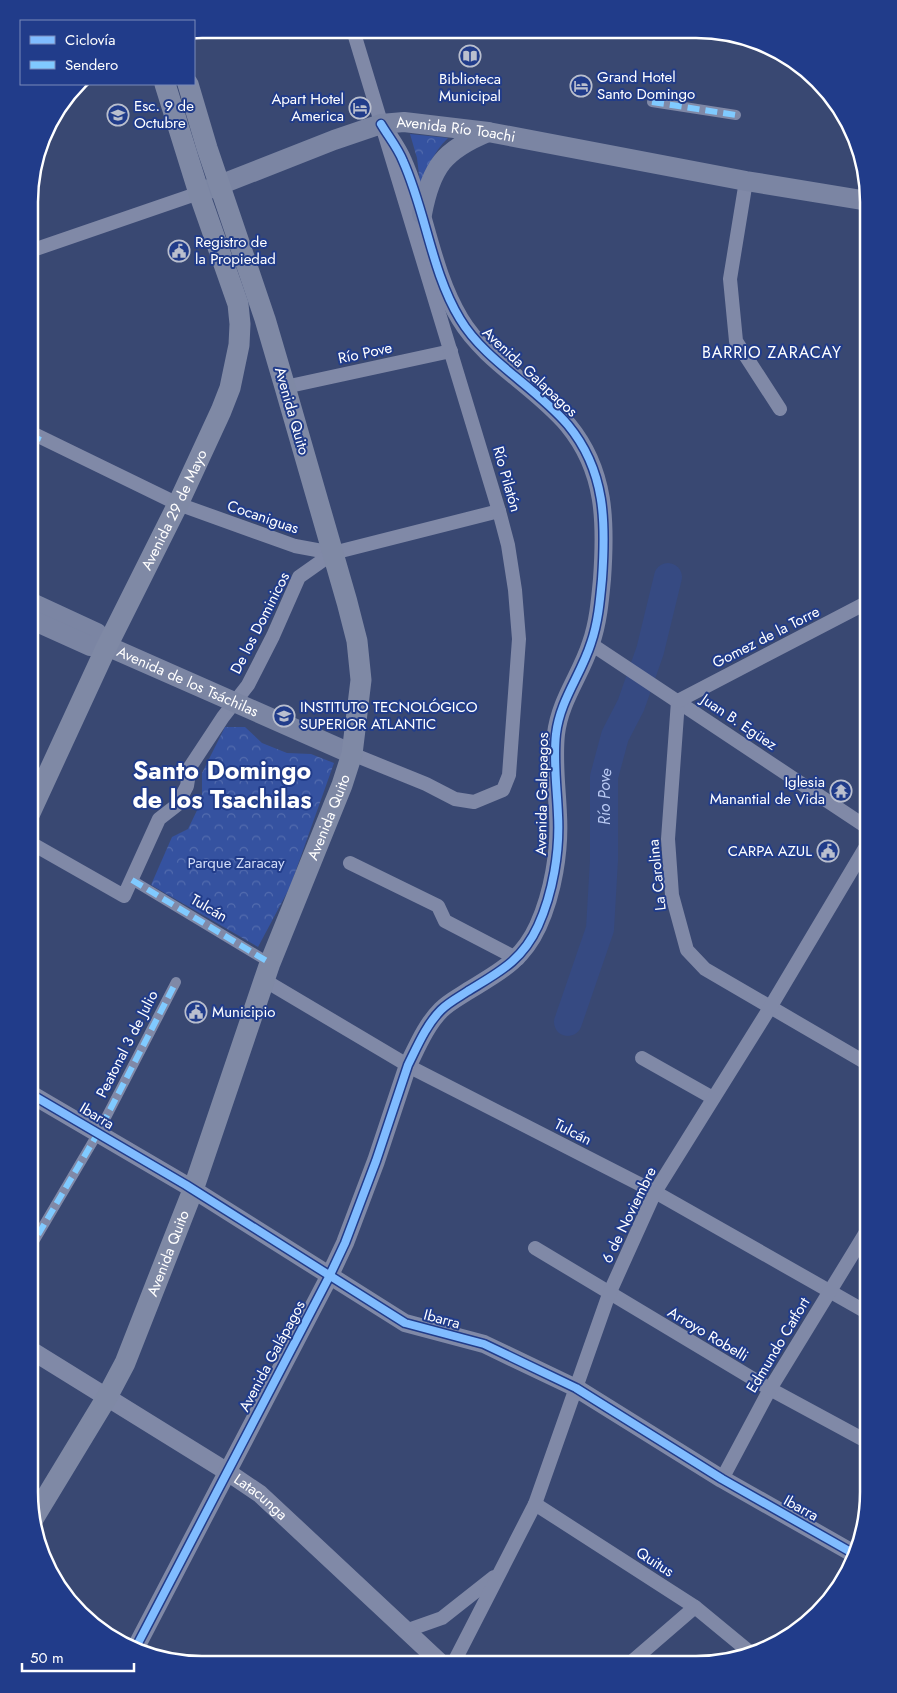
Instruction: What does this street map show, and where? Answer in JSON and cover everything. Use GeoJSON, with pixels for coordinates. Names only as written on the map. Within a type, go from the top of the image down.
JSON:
{"type":"FeatureCollection","features":[{"type":"Feature","properties":{"kind":"main road"},"geometry":{"type":"LineString","coordinates":[[165,85],[199,192]]}},
{"type":"Feature","properties":{"kind":"main road","name":"Avenida Quito"},"geometry":{"type":"LineString","coordinates":[[39,1509],[107,1397],[125,1363],[193,1190],[267,972],[342,785],[352,754],[361,680],[357,641],[285,387],[265,319],[219,184],[188,85]]}},
{"type":"Feature","properties":{"kind":"main road","name":"Avenida Río Toachi"},"geometry":{"type":"LineString","coordinates":[[199,192],[334,140],[381,124],[404,122],[488,132],[746,181],[860,200]]}},
{"type":"Feature","properties":{"kind":"main road"},"geometry":{"type":"LineString","coordinates":[[422,214],[428,187],[441,161],[454,148],[488,132]]}},
{"type":"Feature","properties":{"kind":"main road","name":"Avenida 29 de Mayo"},"geometry":{"type":"LineString","coordinates":[[38,797],[107,646],[178,504],[230,388],[239,345],[240,324],[238,304],[199,192]]}},
{"type":"Feature","properties":{"kind":"main road"},"geometry":{"type":"LineString","coordinates":[[221,411],[236,387],[240,374],[249,311],[288,418],[299,436]]}},
{"type":"Feature","properties":{"kind":"main road","name":"Avenida de los Tsáchilas"},"geometry":{"type":"LineString","coordinates":[[38,606],[97,634],[107,646]]}},
{"type":"Feature","properties":{"kind":"main road","name":"Avenida de los Tsáchilas"},"geometry":{"type":"LineString","coordinates":[[38,623],[90,646],[107,646],[352,754]]}},
{"type":"Feature","properties":{"kind":"street","name":"Río Pilatón"},"geometry":{"type":"LineString","coordinates":[[352,754],[426,784],[455,799],[474,802],[503,790],[509,775],[519,639],[515,590],[508,545],[499,511],[452,351],[355,38]]}},
{"type":"Feature","properties":{"kind":"street"},"geometry":{"type":"LineString","coordinates":[[652,102],[736,115]]}},
{"type":"Feature","properties":{"kind":"street","name":"Avenida Galapagos"},"geometry":{"type":"LineString","coordinates":[[381,124],[403,159],[445,288],[465,327],[477,342],[557,413],[581,443],[594,469],[601,493],[605,524],[600,603],[591,644],[564,702],[557,727],[555,757],[558,841],[551,885],[539,924],[518,959],[442,1009],[423,1037],[408,1065]]}},
{"type":"Feature","properties":{"kind":"street"},"geometry":{"type":"LineString","coordinates":[[746,181],[730,279],[736,341],[780,409]]}},
{"type":"Feature","properties":{"kind":"street","name":"Avenida Río Toachi"},"geometry":{"type":"LineString","coordinates":[[38,248],[199,192]]}},
{"type":"Feature","properties":{"kind":"street","name":"Río Pove"},"geometry":{"type":"LineString","coordinates":[[285,387],[452,351]]}},
{"type":"Feature","properties":{"kind":"street","name":"Cocaniguas"},"geometry":{"type":"LineString","coordinates":[[38,436],[178,504],[295,546],[333,553],[499,511]]}},
{"type":"Feature","properties":{"kind":"street","name":"De los Dominicos"},"geometry":{"type":"LineString","coordinates":[[38,847],[124,896],[159,820],[177,805],[187,786],[190,767],[234,702],[248,685],[273,636],[298,577],[333,553]]}},
{"type":"Feature","properties":{"kind":"street","name":"Gomez de la Torre"},"geometry":{"type":"LineString","coordinates":[[678,701],[860,606]]}},
{"type":"Feature","properties":{"kind":"street","name":"Juan B. Egüez"},"geometry":{"type":"LineString","coordinates":[[591,644],[860,822]]}},
{"type":"Feature","properties":{"kind":"street","name":"La Carolina"},"geometry":{"type":"LineString","coordinates":[[678,701],[668,839],[672,895],[687,950],[705,969],[859,1059]]}},
{"type":"Feature","properties":{"kind":"street","name":"6 de Noviembre"},"geometry":{"type":"LineString","coordinates":[[457,1656],[535,1504],[609,1294],[655,1192],[771,1006],[859,857]]}},
{"type":"Feature","properties":{"kind":"street"},"geometry":{"type":"LineString","coordinates":[[350,863],[438,906],[445,921],[518,959]]}},
{"type":"Feature","properties":{"kind":"street","name":"Tulcán"},"geometry":{"type":"LineString","coordinates":[[132,880],[408,1065],[655,1192],[859,1308]]}},
{"type":"Feature","properties":{"kind":"street","name":"Peatonal 3 de Julio"},"geometry":{"type":"LineString","coordinates":[[38,1235],[98,1133],[176,982]]}},
{"type":"Feature","properties":{"kind":"street"},"geometry":{"type":"LineString","coordinates":[[642,1058],[713,1098]]}},
{"type":"Feature","properties":{"kind":"street","name":"Avenida Galápagos"},"geometry":{"type":"LineString","coordinates":[[139,1643],[345,1243],[370,1177],[408,1065]]}},
{"type":"Feature","properties":{"kind":"street","name":"Ibarra"},"geometry":{"type":"LineString","coordinates":[[38,1098],[193,1190],[405,1323],[425,1330],[484,1344],[576,1388],[722,1479],[848,1551]]}},
{"type":"Feature","properties":{"kind":"street","name":"Edmundo Catfort"},"geometry":{"type":"LineString","coordinates":[[722,1479],[770,1389],[859,1243]]}},
{"type":"Feature","properties":{"kind":"street","name":"Arroyo Robelli"},"geometry":{"type":"LineString","coordinates":[[535,1248],[770,1389],[859,1437]]}},
{"type":"Feature","properties":{"kind":"street","name":"Latacunga"},"geometry":{"type":"LineString","coordinates":[[38,1355],[260,1494],[408,1630],[431,1656]]}},
{"type":"Feature","properties":{"kind":"street","name":"Quitus"},"geometry":{"type":"LineString","coordinates":[[535,1504],[695,1607],[745,1648]]}},
{"type":"Feature","properties":{"kind":"street","name":"6 de Noviembre"},"geometry":{"type":"LineString","coordinates":[[408,1630],[442,1618],[498,1573]]}},
{"type":"Feature","properties":{"kind":"street"},"geometry":{"type":"LineString","coordinates":[[638,1656],[695,1607]]}},
{"type":"Feature","properties":{"kind":"green space"},"geometry":{"type":"Polygon","coordinates":[[[410,134],[448,138],[434,156],[421,191],[417,158],[410,134]]]}},
{"type":"Feature","properties":{"kind":"green space","name":"Parque Zaracay"},"geometry":{"type":"Polygon","coordinates":[[[225,727],[245,727],[262,743],[287,753],[311,754],[334,763],[290,887],[258,947],[151,885],[172,837],[188,829],[202,800],[202,773],[225,727]]]}},
{"type":"Feature","properties":{"kind":"waterway","name":"Río Pove"},"geometry":{"type":"LineString","coordinates":[[568,1022],[600,929],[604,860],[604,777],[615,736],[631,705],[650,651],[668,577]]}},
{"type":"Feature","properties":{"kind":"marked path"},"geometry":{"type":"LineString","coordinates":[[652,102],[736,115]]}},
{"type":"Feature","properties":{"kind":"marked path"},"geometry":{"type":"LineString","coordinates":[[132,880],[270,963]]}},
{"type":"Feature","properties":{"kind":"marked path"},"geometry":{"type":"LineString","coordinates":[[38,1235],[98,1133],[176,982]]}},
{"type":"Feature","properties":{"kind":"cycle path"},"geometry":{"type":"LineString","coordinates":[[138,1643],[345,1243],[376,1161],[408,1065],[422,1036],[444,1007],[500,971],[517,957],[532,938],[538,926],[548,900],[557,857],[558,829],[555,754],[558,722],[566,699],[587,655],[598,612],[602,579],[603,518],[597,479],[590,461],[581,443],[568,425],[541,398],[483,348],[460,319],[442,281],[411,180],[396,147],[381,124]]}},
{"type":"Feature","properties":{"kind":"cycle path"},"geometry":{"type":"LineString","coordinates":[[38,1098],[186,1185],[405,1323],[484,1344],[576,1388],[722,1479],[848,1551]]}},
{"type":"Feature","properties":{"kind":"place","name":"Biblioteca Municipal"},"geometry":{"type":"Point","coordinates":[470,56]}},
{"type":"Feature","properties":{"kind":"place","name":"Grand Hotel Santo Domingo"},"geometry":{"type":"Point","coordinates":[581,86]}},
{"type":"Feature","properties":{"kind":"place","name":"Apart Hotel America"},"geometry":{"type":"Point","coordinates":[360,108]}},
{"type":"Feature","properties":{"kind":"place","name":"Esc. 9 de Octubre"},"geometry":{"type":"Point","coordinates":[118,115]}},
{"type":"Feature","properties":{"kind":"place","name":"Registro de la Propiedad"},"geometry":{"type":"Point","coordinates":[179,251]}},
{"type":"Feature","properties":{"kind":"place","name":"INSTITUTO TECNOLÓGICO SUPERIOR ATLANTIC"},"geometry":{"type":"Point","coordinates":[284,716]}},
{"type":"Feature","properties":{"kind":"place","name":"Iglesia Manantial de Vida"},"geometry":{"type":"Point","coordinates":[841,791]}},
{"type":"Feature","properties":{"kind":"place","name":"CARPA AZUL"},"geometry":{"type":"Point","coordinates":[828,851]}},
{"type":"Feature","properties":{"kind":"place","name":"Municipio"},"geometry":{"type":"Point","coordinates":[196,1012]}},
{"type":"Feature","properties":{"kind":"district","name":"BARRIO ZARACAY"},"geometry":{"type":"Point","coordinates":[772,352]}},
{"type":"Feature","properties":{"kind":"district","name":"Santo Domingo de los Tsachilas"},"geometry":{"type":"Point","coordinates":[222,784]}}]}
